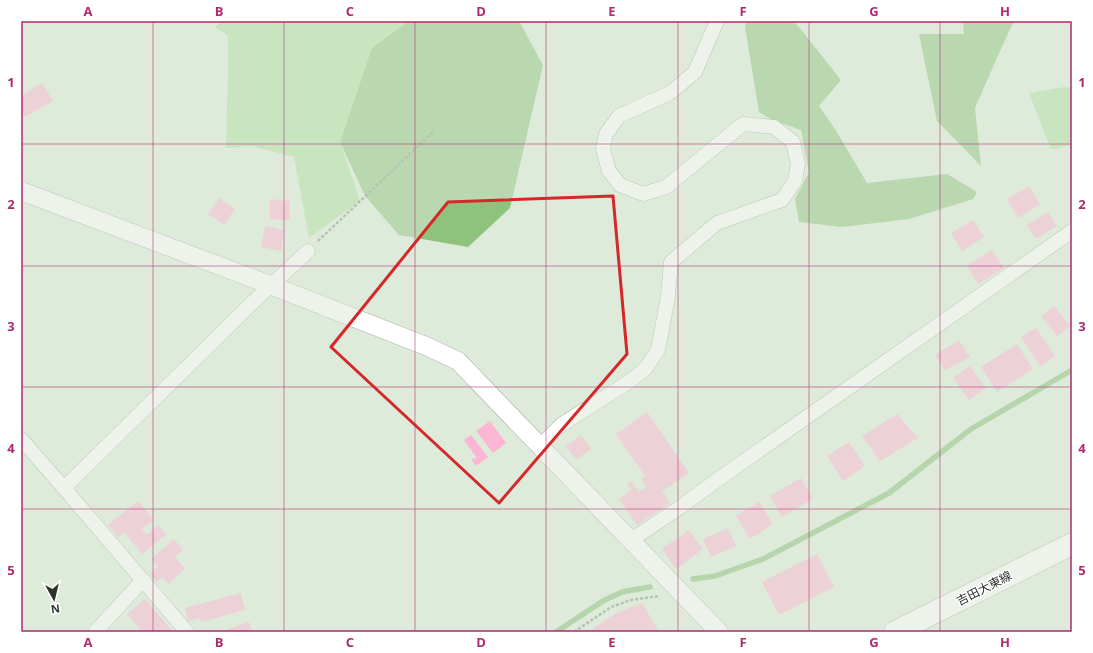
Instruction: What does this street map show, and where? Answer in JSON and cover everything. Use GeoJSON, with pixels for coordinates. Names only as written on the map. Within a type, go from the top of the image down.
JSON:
{"type":"FeatureCollection","features":[{"type":"Feature","properties":{"kind":"main road","name":"吉田大東線"},"geometry":{"type":"LineString","coordinates":[[895,632],[1072,544]]}},
{"type":"Feature","properties":{"kind":"street"},"geometry":{"type":"LineString","coordinates":[[540,446],[561,425],[630,381],[645,369],[658,350],[668,296],[671,262],[717,223],[782,200],[795,181],[798,164],[792,142],[774,127],[743,124],[666,187],[643,194],[620,185],[609,172],[603,149],[606,134],[619,116],[670,93],[695,72],[717,21]]}},
{"type":"Feature","properties":{"kind":"street"},"geometry":{"type":"LineString","coordinates":[[21,191],[270,285],[426,346],[458,361],[719,632]]}},
{"type":"Feature","properties":{"kind":"street"},"geometry":{"type":"LineString","coordinates":[[631,540],[679,508],[1072,231]]}},
{"type":"Feature","properties":{"kind":"street"},"geometry":{"type":"LineString","coordinates":[[64,488],[270,285],[308,251]]}},
{"type":"Feature","properties":{"kind":"street"},"geometry":{"type":"LineString","coordinates":[[21,439],[187,632]]}},
{"type":"Feature","properties":{"kind":"street"},"geometry":{"type":"LineString","coordinates":[[95,632],[143,580]]}},
{"type":"Feature","properties":{"kind":"path"},"geometry":{"type":"LineString","coordinates":[[308,251],[432,132]]}},
{"type":"Feature","properties":{"kind":"path"},"geometry":{"type":"LineString","coordinates":[[574,632],[612,607],[631,600],[682,593]]}},
{"type":"Feature","properties":{"kind":"highlighted area"},"geometry":{"type":"Polygon","coordinates":[[[613,196],[627,354],[499,503],[331,347],[448,202],[613,196]]]}},
{"type":"Feature","properties":{"kind":"green space"},"geometry":{"type":"Polygon","coordinates":[[[222,21],[412,21],[340,141],[360,201],[309,238],[294,157],[252,146],[226,148],[228,36],[215,27],[222,21]]]}},
{"type":"Feature","properties":{"kind":"green space"},"geometry":{"type":"Polygon","coordinates":[[[409,21],[519,21],[543,65],[510,208],[468,247],[399,235],[365,196],[340,142],[372,48],[409,21]]]}},
{"type":"Feature","properties":{"kind":"green space"},"geometry":{"type":"Polygon","coordinates":[[[746,21],[793,21],[841,80],[819,106],[835,129],[867,183],[947,174],[977,192],[973,199],[909,219],[842,227],[799,222],[795,199],[809,172],[801,130],[772,120],[759,112],[745,27],[746,21]]]}},
{"type":"Feature","properties":{"kind":"green space"},"geometry":{"type":"Polygon","coordinates":[[[963,21],[1014,21],[975,108],[981,166],[937,121],[919,34],[964,34],[963,21]]]}},
{"type":"Feature","properties":{"kind":"green space"},"geometry":{"type":"Polygon","coordinates":[[[1064,87],[1072,88],[1072,145],[1051,149],[1029,93],[1064,87]]]}},
{"type":"Feature","properties":{"kind":"building"},"geometry":{"type":"Polygon","coordinates":[[[42,83],[53,101],[25,117],[21,110],[21,96],[42,83]]]}},
{"type":"Feature","properties":{"kind":"building"},"geometry":{"type":"Polygon","coordinates":[[[1029,186],[1040,204],[1018,218],[1007,199],[1029,186]]]}},
{"type":"Feature","properties":{"kind":"building"},"geometry":{"type":"Polygon","coordinates":[[[219,198],[235,209],[224,225],[208,214],[219,198]]]}},
{"type":"Feature","properties":{"kind":"building"},"geometry":{"type":"Polygon","coordinates":[[[270,199],[290,201],[289,220],[269,219],[270,199]]]}},
{"type":"Feature","properties":{"kind":"building"},"geometry":{"type":"Polygon","coordinates":[[[1048,212],[1057,226],[1036,239],[1027,225],[1048,212]]]}},
{"type":"Feature","properties":{"kind":"building"},"geometry":{"type":"Polygon","coordinates":[[[973,220],[984,237],[962,251],[951,233],[973,220]]]}},
{"type":"Feature","properties":{"kind":"building"},"geometry":{"type":"Polygon","coordinates":[[[265,226],[284,230],[281,251],[261,247],[265,226]]]}},
{"type":"Feature","properties":{"kind":"building"},"geometry":{"type":"Polygon","coordinates":[[[992,250],[1004,268],[978,284],[967,266],[992,250]]]}},
{"type":"Feature","properties":{"kind":"building"},"geometry":{"type":"Polygon","coordinates":[[[1054,306],[1070,326],[1057,336],[1041,316],[1054,306]]]}},
{"type":"Feature","properties":{"kind":"building"},"geometry":{"type":"Polygon","coordinates":[[[1036,328],[1055,356],[1040,366],[1021,337],[1036,328]]]}},
{"type":"Feature","properties":{"kind":"building"},"geometry":{"type":"Polygon","coordinates":[[[959,340],[970,357],[945,370],[935,355],[959,340]]]}},
{"type":"Feature","properties":{"kind":"building"},"geometry":{"type":"Polygon","coordinates":[[[1017,344],[1033,369],[997,392],[981,367],[1017,344]]]}},
{"type":"Feature","properties":{"kind":"building"},"geometry":{"type":"Polygon","coordinates":[[[970,366],[986,388],[969,400],[953,378],[970,366]]]}},
{"type":"Feature","properties":{"kind":"building"},"geometry":{"type":"Polygon","coordinates":[[[647,412],[689,473],[662,491],[670,503],[637,525],[619,499],[631,490],[627,484],[631,481],[639,492],[647,487],[641,479],[645,476],[616,434],[647,412]]]}},
{"type":"Feature","properties":{"kind":"building"},"geometry":{"type":"Polygon","coordinates":[[[897,414],[918,438],[880,461],[862,436],[897,414]]]}},
{"type":"Feature","properties":{"kind":"building"},"geometry":{"type":"Polygon","coordinates":[[[490,421],[506,443],[493,453],[476,431],[490,421]]]}},
{"type":"Feature","properties":{"kind":"building"},"geometry":{"type":"Polygon","coordinates":[[[471,435],[488,457],[476,466],[471,459],[477,458],[464,440],[471,435]]]}},
{"type":"Feature","properties":{"kind":"building"},"geometry":{"type":"Polygon","coordinates":[[[581,435],[591,449],[576,460],[566,446],[581,435]]]}},
{"type":"Feature","properties":{"kind":"building"},"geometry":{"type":"Polygon","coordinates":[[[849,442],[865,466],[843,481],[827,456],[849,442]]]}},
{"type":"Feature","properties":{"kind":"building"},"geometry":{"type":"Polygon","coordinates":[[[801,478],[813,499],[782,517],[770,496],[801,478]]]}},
{"type":"Feature","properties":{"kind":"building"},"geometry":{"type":"Polygon","coordinates":[[[138,501],[154,520],[142,529],[147,535],[158,525],[166,535],[142,554],[124,532],[118,537],[108,525],[138,501]]]}},
{"type":"Feature","properties":{"kind":"building"},"geometry":{"type":"Polygon","coordinates":[[[759,502],[773,524],[750,539],[736,516],[759,502]]]}},
{"type":"Feature","properties":{"kind":"building"},"geometry":{"type":"Polygon","coordinates":[[[728,528],[736,546],[711,557],[703,539],[728,528]]]}},
{"type":"Feature","properties":{"kind":"building"},"geometry":{"type":"Polygon","coordinates":[[[689,530],[703,549],[676,569],[662,549],[689,530]]]}},
{"type":"Feature","properties":{"kind":"building"},"geometry":{"type":"Polygon","coordinates":[[[174,539],[183,550],[175,557],[185,569],[168,584],[162,577],[157,582],[150,574],[158,567],[151,559],[174,539]]]}},
{"type":"Feature","properties":{"kind":"building"},"geometry":{"type":"Polygon","coordinates":[[[817,554],[834,587],[779,615],[762,582],[817,554]]]}},
{"type":"Feature","properties":{"kind":"building"},"geometry":{"type":"Polygon","coordinates":[[[241,593],[245,610],[201,622],[200,618],[188,621],[185,608],[241,593]]]}},
{"type":"Feature","properties":{"kind":"building"},"geometry":{"type":"Polygon","coordinates":[[[145,599],[173,632],[142,632],[127,614],[145,599]]]}},
{"type":"Feature","properties":{"kind":"building"},"geometry":{"type":"Polygon","coordinates":[[[642,603],[659,632],[588,632],[616,613],[642,603]]]}},
{"type":"Feature","properties":{"kind":"building"},"geometry":{"type":"Polygon","coordinates":[[[249,622],[252,632],[220,632],[249,622]]]}},
{"type":"Feature","properties":{"kind":"waterway"},"geometry":{"type":"LineString","coordinates":[[693,579],[715,576],[763,559],[889,493],[971,429],[1072,370]]}},
{"type":"Feature","properties":{"kind":"waterway"},"geometry":{"type":"LineString","coordinates":[[556,632],[603,601],[622,592],[650,587]]}}]}
